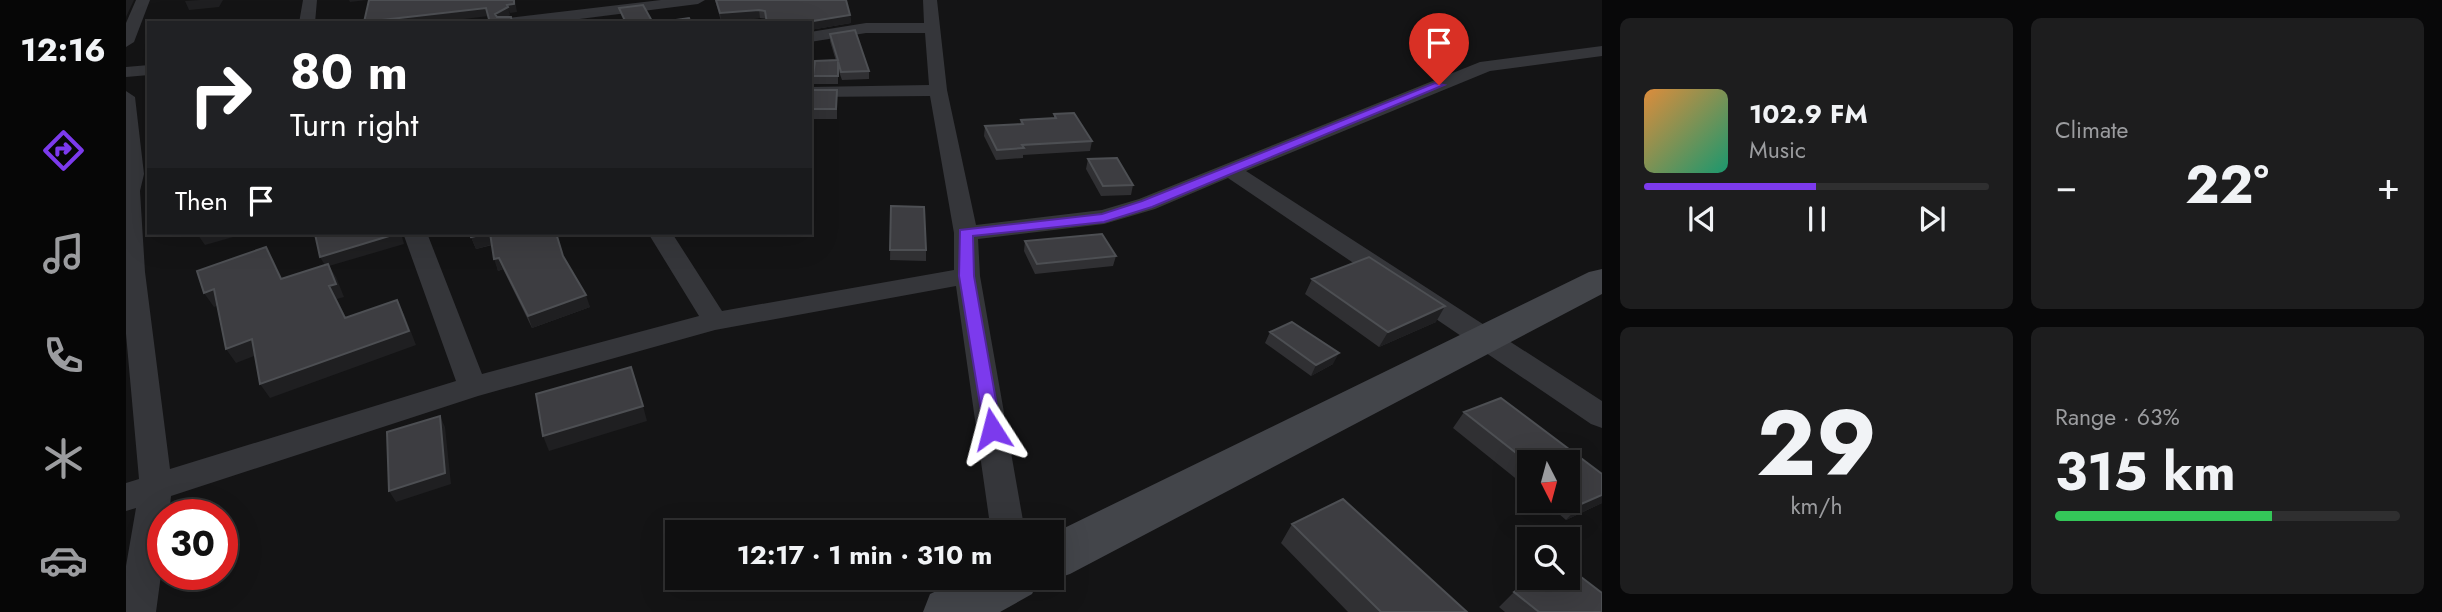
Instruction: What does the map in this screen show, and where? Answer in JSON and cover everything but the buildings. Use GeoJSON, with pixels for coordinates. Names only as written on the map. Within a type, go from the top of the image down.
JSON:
{"type":"FeatureCollection","features":[{"type":"Feature","properties":{"kind":"street"},"geometry":{"type":"LineString","coordinates":[[126,42],[142,0]]}},
{"type":"Feature","properties":{"kind":"street"},"geometry":{"type":"LineString","coordinates":[[307,21],[310,0]]}},
{"type":"Feature","properties":{"kind":"street"},"geometry":{"type":"LineString","coordinates":[[554,0],[556,17]]}},
{"type":"Feature","properties":{"kind":"street"},"geometry":{"type":"LineString","coordinates":[[524,21],[698,0]]}},
{"type":"Feature","properties":{"kind":"street"},"geometry":{"type":"LineString","coordinates":[[930,0],[938,90],[965,233],[967,276],[1006,520]]}},
{"type":"Feature","properties":{"kind":"street"},"geometry":{"type":"LineString","coordinates":[[812,37],[866,28],[932,28]]}},
{"type":"Feature","properties":{"kind":"street"},"geometry":{"type":"LineString","coordinates":[[965,233],[1104,218],[1147,204],[1486,66],[1602,51]]}},
{"type":"Feature","properties":{"kind":"street"},"geometry":{"type":"LineString","coordinates":[[126,72],[147,69]]}},
{"type":"Feature","properties":{"kind":"street"},"geometry":{"type":"LineString","coordinates":[[812,92],[938,90]]}},
{"type":"Feature","properties":{"kind":"street"},"geometry":{"type":"LineString","coordinates":[[126,97],[134,181],[129,273],[141,491],[137,612]]}},
{"type":"Feature","properties":{"kind":"street"},"geometry":{"type":"LineString","coordinates":[[1230,170],[1602,416]]}},
{"type":"Feature","properties":{"kind":"street"},"geometry":{"type":"LineString","coordinates":[[416,235],[473,387]]}},
{"type":"Feature","properties":{"kind":"street"},"geometry":{"type":"LineString","coordinates":[[661,235],[715,321]]}},
{"type":"Feature","properties":{"kind":"street"},"geometry":{"type":"LineString","coordinates":[[141,491],[473,387],[715,321],[967,276]]}},
{"type":"Feature","properties":{"kind":"street"},"geometry":{"type":"LineString","coordinates":[[1064,552],[1602,280]]}},
{"type":"Feature","properties":{"kind":"street"},"geometry":{"type":"LineString","coordinates":[[949,612],[991,590]]}},
{"type":"Feature","properties":{"kind":"route"},"geometry":{"type":"LineString","coordinates":[[992,429],[967,276],[965,233],[1104,218],[1147,204],[1439,85]]}}]}
